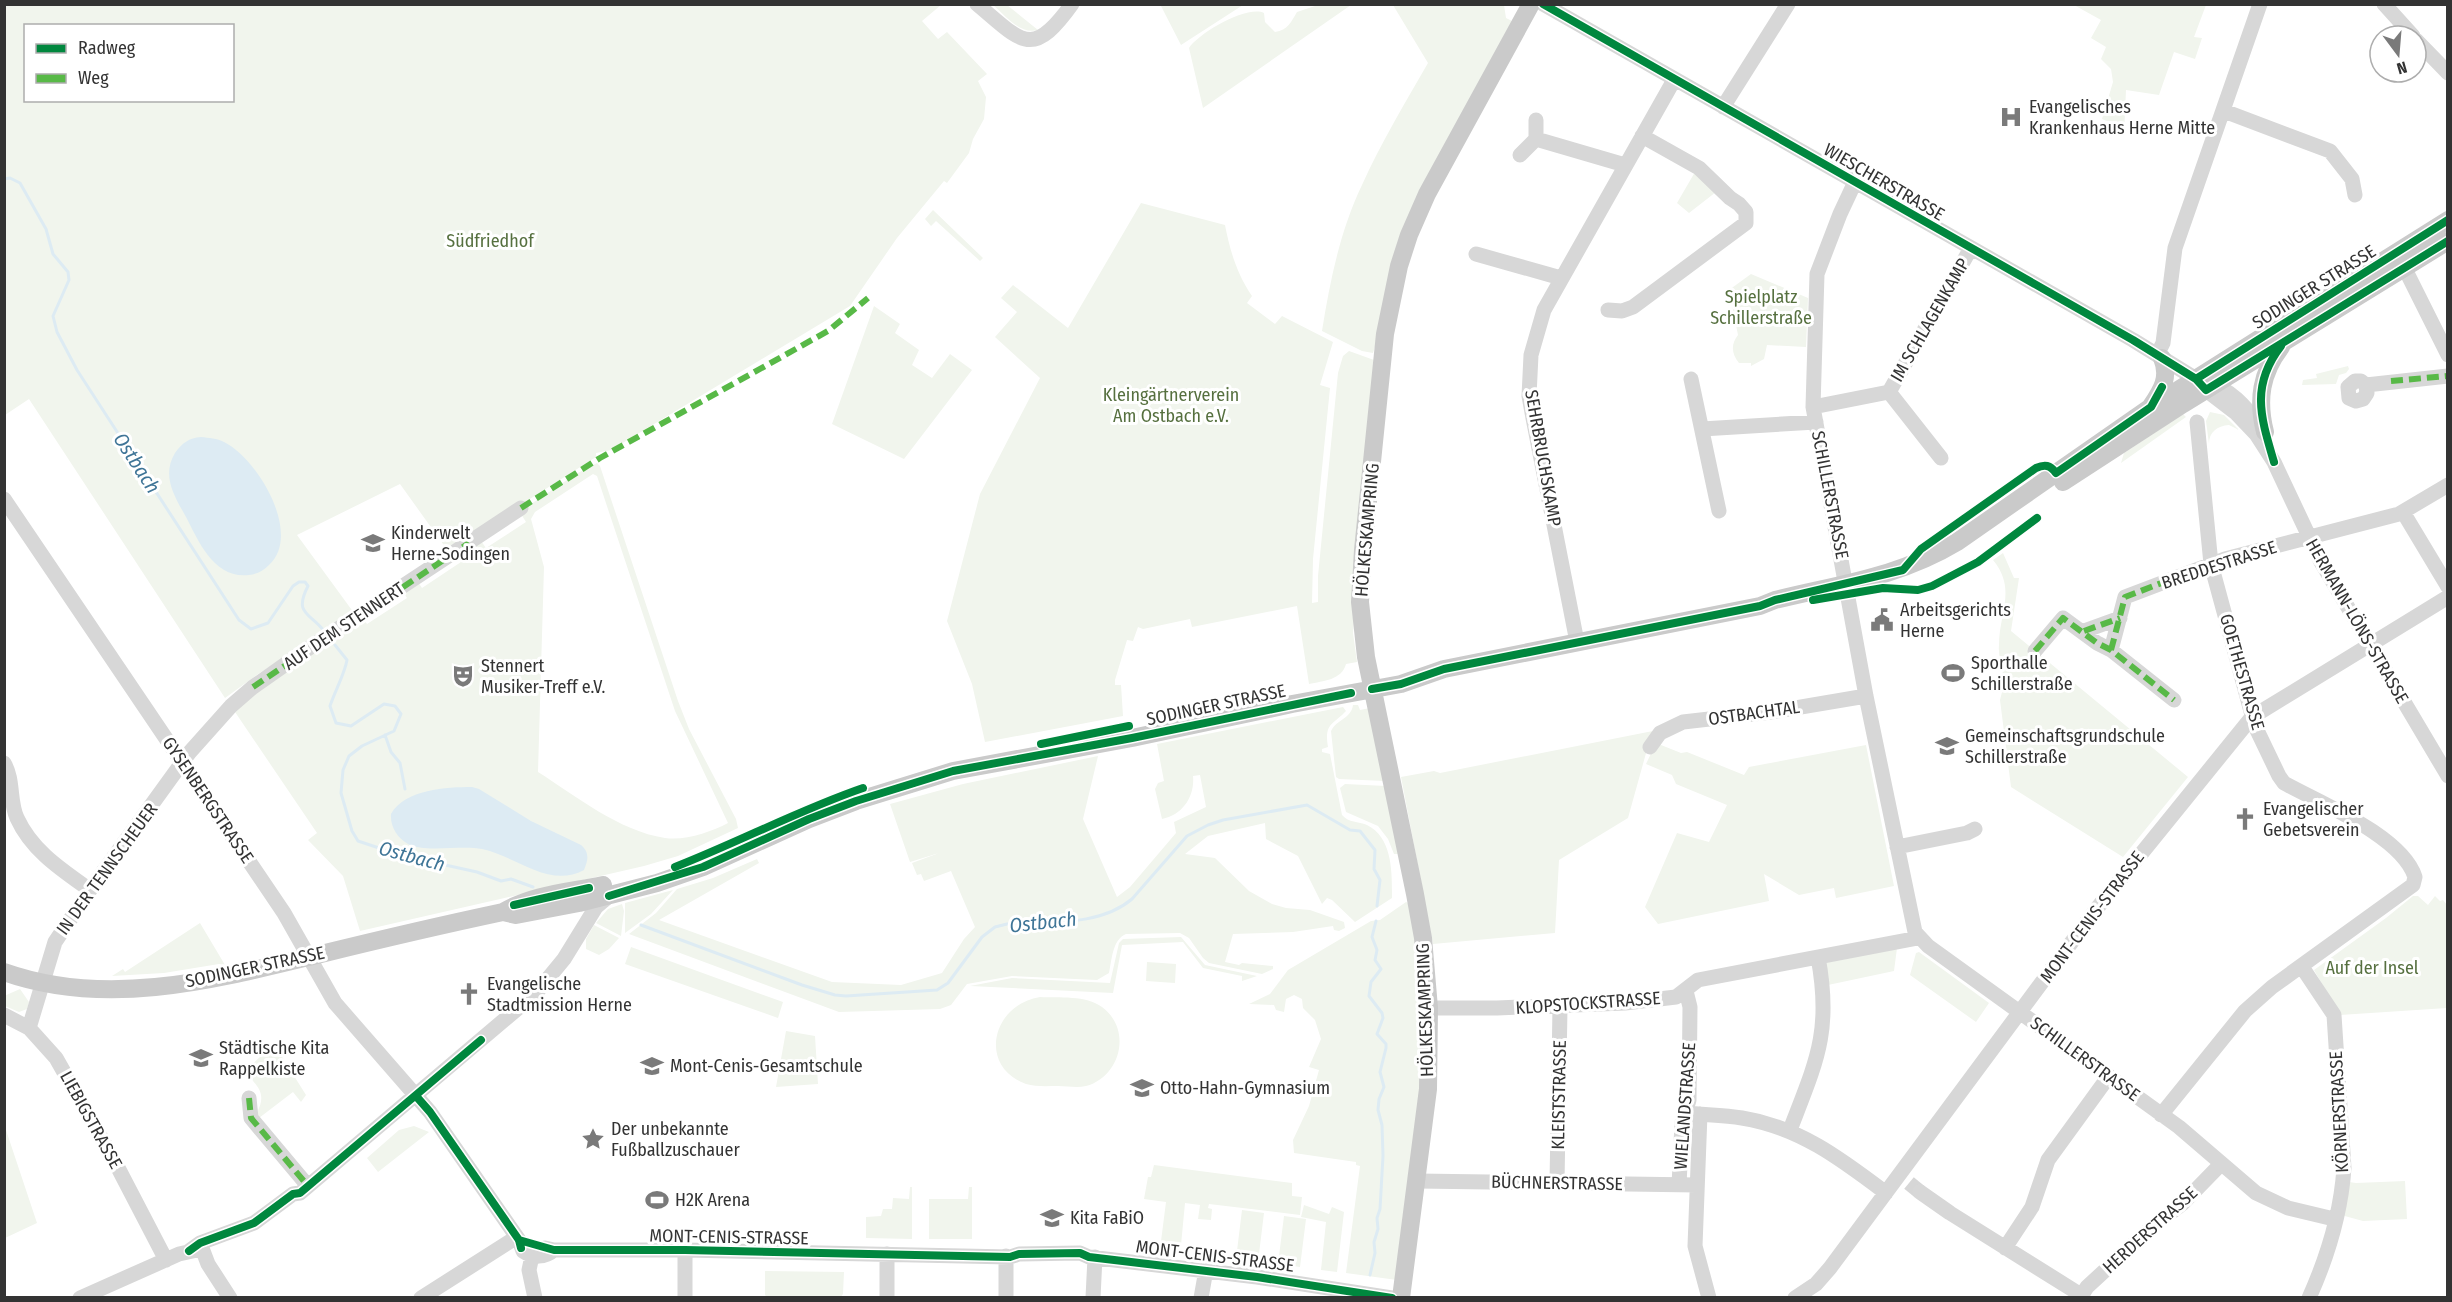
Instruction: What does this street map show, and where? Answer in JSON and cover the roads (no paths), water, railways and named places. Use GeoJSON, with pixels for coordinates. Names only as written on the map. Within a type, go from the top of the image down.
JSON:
{"type":"FeatureCollection","features":[{"type":"Feature","properties":{"kind":"main road","name":"HÖLKESKAMPRING"},"geometry":{"type":"LineString","coordinates":[[1401,1298],[1428,1089],[1429,1008],[1423,938],[1394,787],[1371,684],[1362,623],[1360,584],[1391,299],[1409,235],[1427,194],[1531,4]]}},
{"type":"Feature","properties":{"kind":"main road","name":"SODINGER STRASSE"},"geometry":{"type":"LineString","coordinates":[[584,895],[609,896],[703,867],[809,819],[856,801],[953,771],[1132,738],[1281,706],[1371,684],[1417,668],[1444,669],[1760,606],[1777,606],[1848,589],[1903,570],[1941,553],[2151,407],[2206,384],[2283,344],[2401,259],[2448,220]]}},
{"type":"Feature","properties":{"kind":"main road","name":"SODINGER STRASSE"},"geometry":{"type":"LineString","coordinates":[[1848,589],[1894,585],[1950,560],[2206,384],[2401,259],[2448,241]]}},
{"type":"Feature","properties":{"kind":"main road"},"geometry":{"type":"LineString","coordinates":[[2265,432],[2260,410],[2262,384],[2273,358],[2283,344]]}},
{"type":"Feature","properties":{"kind":"main road"},"geometry":{"type":"LineString","coordinates":[[2151,407],[2166,378],[2166,370],[2160,357]]}},
{"type":"Feature","properties":{"kind":"main road","name":"SODINGER STRASSE"},"geometry":{"type":"LineString","coordinates":[[4,972],[43,983],[100,990],[130,990],[214,978],[503,912],[516,915],[675,867],[712,853],[823,802],[919,770],[991,753],[1371,684]]}},
{"type":"Feature","properties":{"kind":"street"},"geometry":{"type":"LineString","coordinates":[[977,4],[1018,38],[1028,40],[1038,39],[1049,33],[1072,4]]}},
{"type":"Feature","properties":{"kind":"street","name":"WIESCHERSTRASSE"},"geometry":{"type":"LineString","coordinates":[[1543,4],[2206,384]]}},
{"type":"Feature","properties":{"kind":"street"},"geometry":{"type":"LineString","coordinates":[[1723,107],[1788,4]]}},
{"type":"Feature","properties":{"kind":"street"},"geometry":{"type":"LineString","coordinates":[[2160,357],[2175,248],[2260,4]]}},
{"type":"Feature","properties":{"kind":"street"},"geometry":{"type":"LineString","coordinates":[[2384,4],[2402,24]]}},
{"type":"Feature","properties":{"kind":"street"},"geometry":{"type":"LineString","coordinates":[[2428,54],[2448,74]]}},
{"type":"Feature","properties":{"kind":"street"},"geometry":{"type":"LineString","coordinates":[[2431,57],[2448,58]]}},
{"type":"Feature","properties":{"kind":"street","name":"SEHRBRUCHSKAMP"},"geometry":{"type":"LineString","coordinates":[[1577,642],[1529,396],[1531,355],[1544,310],[1674,80]]}},
{"type":"Feature","properties":{"kind":"street"},"geometry":{"type":"LineString","coordinates":[[2224,111],[2330,150],[2352,179],[2355,195]]}},
{"type":"Feature","properties":{"kind":"street"},"geometry":{"type":"LineString","coordinates":[[1520,155],[1536,139],[1536,120]]}},
{"type":"Feature","properties":{"kind":"street"},"geometry":{"type":"LineString","coordinates":[[1608,310],[1633,307],[1746,222],[1746,212],[1699,168],[1642,136]]}},
{"type":"Feature","properties":{"kind":"street"},"geometry":{"type":"LineString","coordinates":[[1536,139],[1625,165]]}},
{"type":"Feature","properties":{"kind":"street","name":"SCHILLERSTRASSE"},"geometry":{"type":"LineString","coordinates":[[1856,183],[1842,208],[1817,274],[1813,406],[1866,696],[1913,927],[1918,938],[2197,1142],[2242,1183],[2274,1203],[2298,1212],[2334,1219]]}},
{"type":"Feature","properties":{"kind":"street","name":"IM SCHLAGENKAMP"},"geometry":{"type":"LineString","coordinates":[[1813,406],[1888,392],[1971,248]]}},
{"type":"Feature","properties":{"kind":"street"},"geometry":{"type":"LineString","coordinates":[[1476,254],[1561,278]]}},
{"type":"Feature","properties":{"kind":"street"},"geometry":{"type":"LineString","coordinates":[[2401,259],[2436,335],[2448,355]]}},
{"type":"Feature","properties":{"kind":"street"},"geometry":{"type":"LineString","coordinates":[[2366,385],[2448,376]]}},
{"type":"Feature","properties":{"kind":"street"},"geometry":{"type":"LineString","coordinates":[[1691,379],[1719,511]]}},
{"type":"Feature","properties":{"kind":"street","name":"HERMANN-LÖNS-STRASSE"},"geometry":{"type":"LineString","coordinates":[[2206,384],[2241,401],[2265,432],[2274,462],[2308,537],[2448,776]]}},
{"type":"Feature","properties":{"kind":"street","name":"HERMANN-LÖNS-STRASSE"},"geometry":{"type":"LineString","coordinates":[[2206,384],[2246,422],[2274,462]]}},
{"type":"Feature","properties":{"kind":"street","name":"IM SCHLAGENKAMP"},"geometry":{"type":"LineString","coordinates":[[1888,392],[1941,458]]}},
{"type":"Feature","properties":{"kind":"street"},"geometry":{"type":"LineString","coordinates":[[1702,429],[1816,422]]}},
{"type":"Feature","properties":{"kind":"street","name":"GOETHESTRASSE"},"geometry":{"type":"LineString","coordinates":[[2197,422],[2211,564],[2253,717],[2281,780],[2347,814],[2376,834],[2411,868],[2415,877],[2413,885],[2302,967]]}},
{"type":"Feature","properties":{"kind":"street","name":"BREDDESTRASSE"},"geometry":{"type":"LineString","coordinates":[[2111,650],[2120,618],[2121,598],[2211,564],[2403,512],[2448,485]]}},
{"type":"Feature","properties":{"kind":"street","name":"GYSENBERGSTRASSE"},"geometry":{"type":"LineString","coordinates":[[4,499],[284,913],[335,1003],[416,1096]]}},
{"type":"Feature","properties":{"kind":"street","name":"AUF DEM STENNERT"},"geometry":{"type":"LineString","coordinates":[[183,762],[231,706],[253,687],[520,508]]}},
{"type":"Feature","properties":{"kind":"street"},"geometry":{"type":"LineString","coordinates":[[2403,512],[2448,587]]}},
{"type":"Feature","properties":{"kind":"street","name":"MONT-CENIS-STRASSE"},"geometry":{"type":"LineString","coordinates":[[1797,1297],[1824,1276],[1886,1192],[1909,1184],[2020,1011],[2118,881],[2253,717],[2448,597]]}},
{"type":"Feature","properties":{"kind":"street"},"geometry":{"type":"LineString","coordinates":[[2035,651],[2063,618],[2111,650],[2174,700]]}},
{"type":"Feature","properties":{"kind":"street"},"geometry":{"type":"LineString","coordinates":[[2084,632],[2120,618]]}},
{"type":"Feature","properties":{"kind":"street","name":"OSTBACHTAL"},"geometry":{"type":"LineString","coordinates":[[1650,747],[1660,733],[1683,722],[1771,712],[1866,696]]}},
{"type":"Feature","properties":{"kind":"street","name":"IN DER TENNSCHEUER"},"geometry":{"type":"LineString","coordinates":[[43,983],[55,942],[183,762]]}},
{"type":"Feature","properties":{"kind":"street"},"geometry":{"type":"LineString","coordinates":[[4,763],[10,779],[17,819],[45,858],[90,890]]}},
{"type":"Feature","properties":{"kind":"street"},"geometry":{"type":"LineString","coordinates":[[1897,847],[1967,833],[1975,829]]}},
{"type":"Feature","properties":{"kind":"street"},"geometry":{"type":"LineString","coordinates":[[575,939],[584,895]]}},
{"type":"Feature","properties":{"kind":"street"},"geometry":{"type":"LineString","coordinates":[[80,1298],[166,1260],[197,1248],[244,1236],[265,1226],[299,1200],[304,1189],[536,993],[564,959],[596,907],[609,896]]}},
{"type":"Feature","properties":{"kind":"street","name":"KLOPSTOCKSTRASSE"},"geometry":{"type":"LineString","coordinates":[[1429,1008],[1560,1007],[1676,997],[1698,980],[1918,938]]}},
{"type":"Feature","properties":{"kind":"street"},"geometry":{"type":"LineString","coordinates":[[1790,1130],[1815,1066],[1822,1037],[1824,996],[1818,957]]}},
{"type":"Feature","properties":{"kind":"street"},"geometry":{"type":"LineString","coordinates":[[2161,1115],[2245,1011],[2272,987],[2302,967]]}},
{"type":"Feature","properties":{"kind":"street","name":"KÖRNERSTRASSE"},"geometry":{"type":"LineString","coordinates":[[2302,967],[2334,1015],[2344,1168],[2343,1182],[2323,1267],[2309,1298]]}},
{"type":"Feature","properties":{"kind":"street"},"geometry":{"type":"LineString","coordinates":[[29,1028],[43,983]]}},
{"type":"Feature","properties":{"kind":"street","name":"WIELANDSTRASSE"},"geometry":{"type":"LineString","coordinates":[[1686,991],[1690,1007],[1689,1100],[1693,1114],[1697,1185],[1695,1246],[1709,1298]]}},
{"type":"Feature","properties":{"kind":"street","name":"KLEISTSTRASSE"},"geometry":{"type":"LineString","coordinates":[[1557,1183],[1560,1007]]}},
{"type":"Feature","properties":{"kind":"street","name":"LIEBIGSTRASSE"},"geometry":{"type":"LineString","coordinates":[[4,1015],[29,1028],[49,1048],[66,1074],[166,1260]]}},
{"type":"Feature","properties":{"kind":"street"},"geometry":{"type":"LineString","coordinates":[[2006,1248],[2031,1207],[2048,1160],[2109,1076]]}},
{"type":"Feature","properties":{"kind":"street"},"geometry":{"type":"LineString","coordinates":[[416,1096],[435,1119],[518,1239],[523,1251],[532,1256],[529,1270],[535,1298]]}},
{"type":"Feature","properties":{"kind":"street"},"geometry":{"type":"LineString","coordinates":[[249,1098],[251,1118],[304,1189]]}},
{"type":"Feature","properties":{"kind":"street"},"geometry":{"type":"LineString","coordinates":[[1693,1114],[1744,1118],[1790,1130],[1834,1154],[1886,1192]]}},
{"type":"Feature","properties":{"kind":"street","name":"WIELANDSTRASSE"},"geometry":{"type":"LineString","coordinates":[[1680,1185],[1682,1123],[1693,1114]]}},
{"type":"Feature","properties":{"kind":"street","name":"HERDERSTRASSE"},"geometry":{"type":"LineString","coordinates":[[2080,1296],[2117,1259],[2183,1203],[2221,1164]]}},
{"type":"Feature","properties":{"kind":"street","name":"BÜCHNERSTRASSE"},"geometry":{"type":"LineString","coordinates":[[1417,1181],[1697,1185]]}},
{"type":"Feature","properties":{"kind":"street"},"geometry":{"type":"LineString","coordinates":[[1909,1184],[2080,1296]]}},
{"type":"Feature","properties":{"kind":"street"},"geometry":{"type":"LineString","coordinates":[[422,1298],[518,1239]]}},
{"type":"Feature","properties":{"kind":"street","name":"MONT-CENIS-STRASSE"},"geometry":{"type":"LineString","coordinates":[[518,1239],[554,1250],[1008,1256],[1080,1253],[1092,1257],[1206,1270],[1392,1298]]}},
{"type":"Feature","properties":{"kind":"street"},"geometry":{"type":"LineString","coordinates":[[197,1248],[230,1298]]}},
{"type":"Feature","properties":{"kind":"street","name":"MONT-CENIS-STRASSE"},"geometry":{"type":"LineString","coordinates":[[532,1256],[548,1255],[554,1250]]}},
{"type":"Feature","properties":{"kind":"street"},"geometry":{"type":"LineString","coordinates":[[685,1250],[685,1298]]}},
{"type":"Feature","properties":{"kind":"street"},"geometry":{"type":"LineString","coordinates":[[887,1298],[888,1254]]}},
{"type":"Feature","properties":{"kind":"street"},"geometry":{"type":"LineString","coordinates":[[1006,1298],[1008,1256]]}},
{"type":"Feature","properties":{"kind":"street"},"geometry":{"type":"LineString","coordinates":[[1092,1257],[1093,1298]]}},
{"type":"Feature","properties":{"kind":"street"},"geometry":{"type":"LineString","coordinates":[[1201,1298],[1206,1270]]}},
{"type":"Feature","properties":{"kind":"waterway","name":"Ostbach"},"geometry":{"type":"LineString","coordinates":[[4,179],[10,178],[20,183],[46,229],[53,254],[68,272],[69,280],[53,316],[57,332],[77,370],[239,620],[251,629],[268,623],[293,586],[299,582],[305,582],[308,586],[302,603],[303,608],[324,631]]}},
{"type":"Feature","properties":{"kind":"waterway","name":"Ostbach"},"geometry":{"type":"LineString","coordinates":[[335,645],[347,660],[330,706],[336,723],[351,726],[384,704],[395,706],[401,714],[394,731],[362,746],[349,756],[343,770],[341,793],[352,831],[358,841],[400,855],[477,872],[501,881],[511,879],[533,887]]}},
{"type":"Feature","properties":{"kind":"waterway"},"geometry":{"type":"LineString","coordinates":[[385,735],[391,752],[400,763],[405,789]]}},
{"type":"Feature","properties":{"kind":"waterway","name":"Ostbach"},"geometry":{"type":"LineString","coordinates":[[641,925],[835,995],[937,990],[948,983],[982,937],[995,927],[1007,924],[1073,921],[1104,914],[1132,899],[1187,836],[1223,820],[1307,805],[1350,830],[1360,831],[1375,850],[1374,869],[1380,880],[1377,906]]}},
{"type":"Feature","properties":{"kind":"waterway","name":"Ostbach"},"geometry":{"type":"LineString","coordinates":[[1370,1275],[1380,1209],[1383,1156],[1382,1125],[1378,1110],[1379,1099],[1384,1087],[1380,1072],[1386,1048],[1386,1044],[1377,1034],[1383,1018],[1382,1013],[1369,996],[1371,982],[1381,969],[1375,960],[1377,950],[1372,937],[1376,921]]}},
{"type":"Feature","properties":{"kind":"tunnel"},"geometry":{"type":"LineString","coordinates":[[1909,1183],[1920,1192]]}},
{"type":"Feature","properties":{"kind":"place","name":"Evangelisches Krankenhaus Herne Mitte"},"geometry":{"type":"Point","coordinates":[2011,117]}},
{"type":"Feature","properties":{"kind":"place","name":"Kinderwelt Herne-Sodingen"},"geometry":{"type":"Point","coordinates":[373,543]}},
{"type":"Feature","properties":{"kind":"place","name":"Arbeitsgerichts Herne"},"geometry":{"type":"Point","coordinates":[1882,620]}},
{"type":"Feature","properties":{"kind":"place","name":"Sporthalle Schillerstraße"},"geometry":{"type":"Point","coordinates":[1953,673]}},
{"type":"Feature","properties":{"kind":"place","name":"Stennert Musiker-Treff e.V."},"geometry":{"type":"Point","coordinates":[463,676]}},
{"type":"Feature","properties":{"kind":"place","name":"Gemeinschaftsgrundschule Schillerstraße"},"geometry":{"type":"Point","coordinates":[1947,746]}},
{"type":"Feature","properties":{"kind":"place","name":"Evangelischer Gebetsverein"},"geometry":{"type":"Point","coordinates":[2245,819]}},
{"type":"Feature","properties":{"kind":"place","name":"Evangelische Stadtmission Herne"},"geometry":{"type":"Point","coordinates":[469,994]}},
{"type":"Feature","properties":{"kind":"place","name":"Städtische Kita Rappelkiste"},"geometry":{"type":"Point","coordinates":[201,1058]}},
{"type":"Feature","properties":{"kind":"place","name":"Mont-Cenis-Gesamtschule"},"geometry":{"type":"Point","coordinates":[652,1066]}},
{"type":"Feature","properties":{"kind":"place","name":"Otto-Hahn-Gymnasium"},"geometry":{"type":"Point","coordinates":[1142,1088]}},
{"type":"Feature","properties":{"kind":"place","name":"Der unbekannte Fußballzuschauer"},"geometry":{"type":"Point","coordinates":[593,1139]}},
{"type":"Feature","properties":{"kind":"place","name":"H2K Arena"},"geometry":{"type":"Point","coordinates":[657,1200]}},
{"type":"Feature","properties":{"kind":"place","name":"Kita FaBiO"},"geometry":{"type":"Point","coordinates":[1052,1218]}},
{"type":"Feature","properties":{"kind":"park label","name":"Südfriedhof"},"geometry":{"type":"Point","coordinates":[490,241]}},
{"type":"Feature","properties":{"kind":"park label","name":"Spielplatz Schillerstraße"},"geometry":{"type":"Point","coordinates":[1761,307]}},
{"type":"Feature","properties":{"kind":"park label","name":"Kleingärtnerverein Am Ostbach e.V."},"geometry":{"type":"Point","coordinates":[1171,405]}},
{"type":"Feature","properties":{"kind":"park label","name":"Auf der Insel"},"geometry":{"type":"Point","coordinates":[2372,968]}}]}
